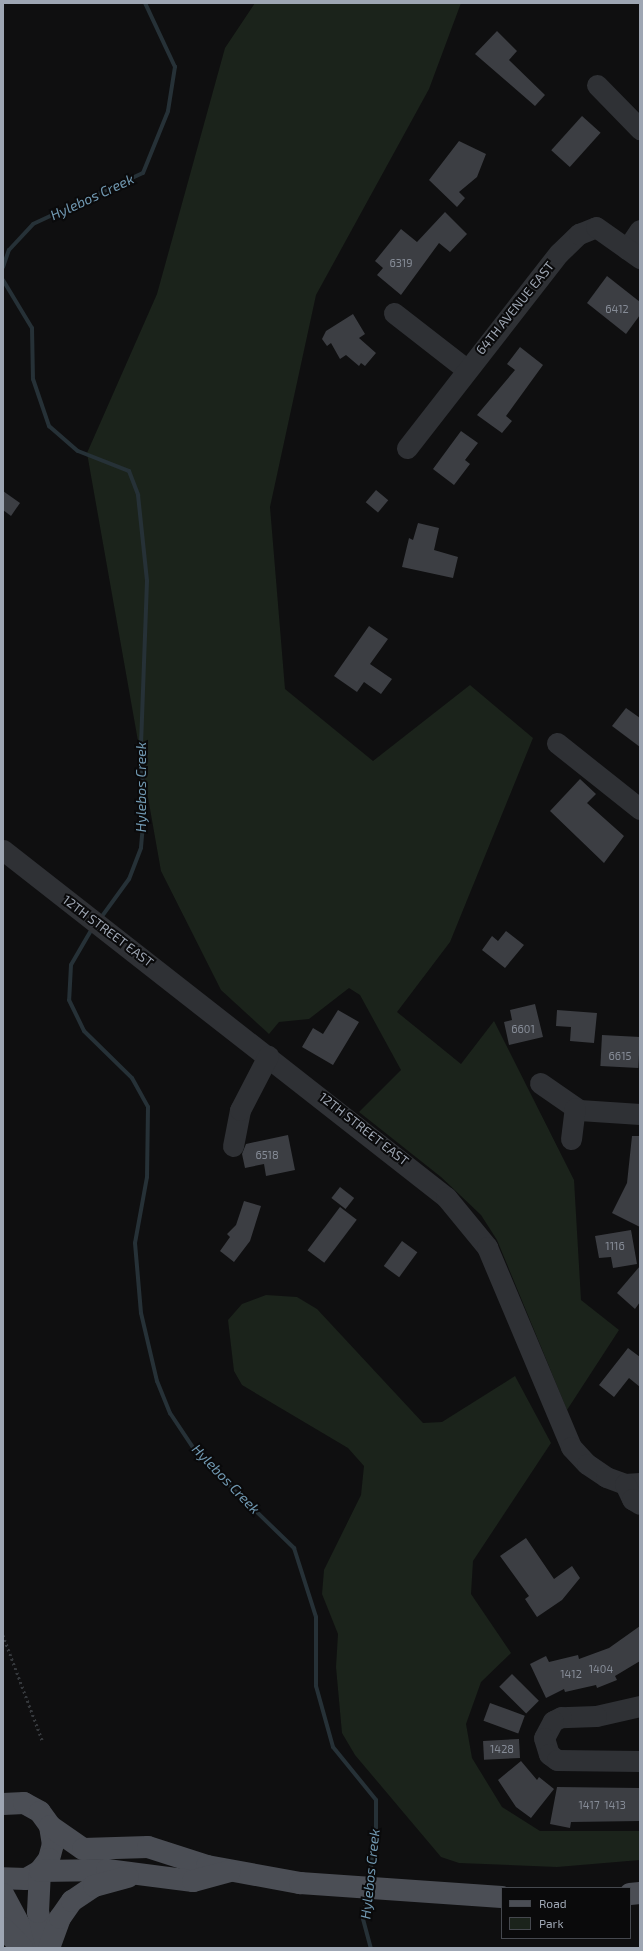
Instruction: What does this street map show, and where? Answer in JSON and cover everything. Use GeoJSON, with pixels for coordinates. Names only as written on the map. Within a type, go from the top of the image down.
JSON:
{"type":"FeatureCollection","features":[{"type":"Feature","properties":{"kind":"main road"},"geometry":{"type":"LineString","coordinates":[[4,1803],[32,1807],[50,1826],[83,1848],[148,1847],[232,1870],[326,1885],[407,1893],[501,1897]]}},
{"type":"Feature","properties":{"kind":"main road"},"geometry":{"type":"LineString","coordinates":[[48,1948],[38,1912],[40,1871],[52,1851],[50,1826]]}},
{"type":"Feature","properties":{"kind":"main road"},"geometry":{"type":"LineString","coordinates":[[3,1878],[26,1879],[40,1871],[107,1870],[193,1881],[232,1870]]}},
{"type":"Feature","properties":{"kind":"main road"},"geometry":{"type":"LineString","coordinates":[[48,1948],[60,1918],[76,1898],[113,1880],[149,1876]]}},
{"type":"Feature","properties":{"kind":"main road"},"geometry":{"type":"LineString","coordinates":[[3,1894],[32,1948]]}},
{"type":"Feature","properties":{"kind":"main road"},"geometry":{"type":"LineString","coordinates":[[3,1928],[22,1948]]}},
{"type":"Feature","properties":{"kind":"street"},"geometry":{"type":"LineString","coordinates":[[597,84],[640,129]]}},
{"type":"Feature","properties":{"kind":"street","name":"64TH AVENUE EAST"},"geometry":{"type":"LineString","coordinates":[[407,448],[466,369],[559,253],[579,234],[596,227],[634,254],[640,230]]}},
{"type":"Feature","properties":{"kind":"street"},"geometry":{"type":"LineString","coordinates":[[394,313],[466,369]]}},
{"type":"Feature","properties":{"kind":"street"},"geometry":{"type":"LineString","coordinates":[[557,743],[640,809]]}},
{"type":"Feature","properties":{"kind":"street","name":"12TH STREET EAST"},"geometry":{"type":"LineString","coordinates":[[3,850],[420,1173],[474,1226],[495,1265],[571,1447],[597,1472],[634,1483],[632,1499],[640,1504]]}},
{"type":"Feature","properties":{"kind":"street"},"geometry":{"type":"LineString","coordinates":[[233,1146],[240,1110],[268,1056]]}},
{"type":"Feature","properties":{"kind":"street"},"geometry":{"type":"LineString","coordinates":[[540,1083],[575,1108],[640,1114]]}},
{"type":"Feature","properties":{"kind":"street"},"geometry":{"type":"LineString","coordinates":[[571,1139],[575,1108]]}},
{"type":"Feature","properties":{"kind":"street"},"geometry":{"type":"LineString","coordinates":[[640,1706],[596,1716],[561,1717],[553,1721],[544,1738],[549,1754],[558,1760],[640,1761]]}},
{"type":"Feature","properties":{"kind":"path"},"geometry":{"type":"LineString","coordinates":[[3,1635],[43,1742]]}},
{"type":"Feature","properties":{"kind":"green space"},"geometry":{"type":"Polygon","coordinates":[[[255,3],[461,3],[429,89],[316,295],[270,507],[285,689],[373,761],[470,685],[533,738],[450,942],[397,1012],[461,1064],[494,1021],[574,1180],[581,1300],[619,1330],[567,1410],[497,1240],[481,1215],[441,1177],[359,1112],[401,1070],[360,995],[349,988],[309,1019],[279,1022],[269,1034],[221,990],[161,871],[87,453],[157,294],[225,48],[255,3]]]}},
{"type":"Feature","properties":{"kind":"green space"},"geometry":{"type":"Polygon","coordinates":[[[266,1295],[297,1297],[317,1309],[423,1423],[442,1422],[515,1376],[551,1443],[473,1561],[471,1594],[511,1653],[481,1682],[466,1724],[472,1758],[502,1807],[540,1831],[640,1831],[640,1860],[557,1867],[459,1863],[441,1857],[355,1755],[342,1733],[336,1667],[338,1634],[322,1594],[324,1570],[361,1495],[364,1466],[348,1448],[242,1385],[234,1371],[228,1320],[242,1304],[266,1295]]]}},
{"type":"Feature","properties":{"kind":"building"},"geometry":{"type":"Polygon","coordinates":[[[497,31],[517,51],[509,60],[545,95],[535,106],[475,54],[497,31]]]}},
{"type":"Feature","properties":{"kind":"building"},"geometry":{"type":"Polygon","coordinates":[[[582,116],[601,133],[570,167],[551,150],[582,116]]]}},
{"type":"Feature","properties":{"kind":"building"},"geometry":{"type":"Polygon","coordinates":[[[459,141],[486,154],[477,177],[459,192],[465,198],[457,207],[429,180],[459,141]]]}},
{"type":"Feature","properties":{"kind":"building"},"geometry":{"type":"Polygon","coordinates":[[[445,212],[467,234],[450,252],[439,243],[401,295],[377,275],[383,268],[375,261],[401,229],[417,242],[445,212]]]}},
{"type":"Feature","properties":{"kind":"building"},"geometry":{"type":"Polygon","coordinates":[[[607,276],[640,302],[640,315],[626,334],[587,303],[607,276]]]}},
{"type":"Feature","properties":{"kind":"building"},"geometry":{"type":"Polygon","coordinates":[[[353,314],[365,334],[359,338],[376,353],[365,366],[361,363],[359,366],[346,355],[340,359],[331,343],[327,346],[322,339],[326,331],[353,314]]]}},
{"type":"Feature","properties":{"kind":"building"},"geometry":{"type":"Polygon","coordinates":[[[520,347],[543,365],[506,416],[512,421],[502,433],[477,415],[515,370],[507,364],[520,347]]]}},
{"type":"Feature","properties":{"kind":"building"},"geometry":{"type":"Polygon","coordinates":[[[461,431],[478,443],[465,460],[470,464],[454,485],[433,469],[461,431]]]}},
{"type":"Feature","properties":{"kind":"building"},"geometry":{"type":"Polygon","coordinates":[[[376,490],[388,500],[378,513],[366,502],[376,490]]]}},
{"type":"Feature","properties":{"kind":"building"},"geometry":{"type":"Polygon","coordinates":[[[3,491],[20,503],[11,516],[3,510],[3,491]]]}},
{"type":"Feature","properties":{"kind":"building"},"geometry":{"type":"Polygon","coordinates":[[[418,523],[439,528],[434,550],[458,557],[453,578],[402,567],[409,538],[413,540],[418,523]]]}},
{"type":"Feature","properties":{"kind":"building"},"geometry":{"type":"Polygon","coordinates":[[[369,626],[388,639],[370,664],[392,679],[381,694],[364,682],[357,692],[334,676],[369,626]]]}},
{"type":"Feature","properties":{"kind":"building"},"geometry":{"type":"Polygon","coordinates":[[[626,708],[640,718],[640,747],[612,726],[626,708]]]}},
{"type":"Feature","properties":{"kind":"building"},"geometry":{"type":"Polygon","coordinates":[[[580,779],[596,794],[587,803],[624,836],[604,863],[550,811],[580,779]]]}},
{"type":"Feature","properties":{"kind":"building"},"geometry":{"type":"Polygon","coordinates":[[[506,931],[524,945],[505,968],[482,950],[492,936],[498,941],[506,931]]]}},
{"type":"Feature","properties":{"kind":"building"},"geometry":{"type":"Polygon","coordinates":[[[535,1004],[543,1037],[509,1045],[504,1022],[512,1020],[510,1010],[535,1004]]]}},
{"type":"Feature","properties":{"kind":"building"},"geometry":{"type":"Polygon","coordinates":[[[338,1010],[359,1022],[333,1065],[302,1047],[313,1028],[323,1034],[338,1010]]]}},
{"type":"Feature","properties":{"kind":"building"},"geometry":{"type":"Polygon","coordinates":[[[557,1010],[597,1013],[594,1043],[570,1041],[571,1027],[556,1026],[557,1010]]]}},
{"type":"Feature","properties":{"kind":"building"},"geometry":{"type":"Polygon","coordinates":[[[602,1035],[640,1037],[638,1068],[600,1066],[602,1035]]]}},
{"type":"Feature","properties":{"kind":"building"},"geometry":{"type":"Polygon","coordinates":[[[288,1135],[295,1170],[266,1176],[264,1164],[245,1168],[242,1154],[246,1144],[288,1135]]]}},
{"type":"Feature","properties":{"kind":"building"},"geometry":{"type":"Polygon","coordinates":[[[632,1136],[640,1136],[640,1227],[612,1213],[627,1183],[632,1136]]]}},
{"type":"Feature","properties":{"kind":"building"},"geometry":{"type":"Polygon","coordinates":[[[340,1187],[354,1198],[346,1209],[331,1198],[340,1187]]]}},
{"type":"Feature","properties":{"kind":"building"},"geometry":{"type":"Polygon","coordinates":[[[244,1201],[261,1206],[250,1241],[234,1262],[220,1251],[230,1237],[227,1234],[236,1225],[244,1201]]]}},
{"type":"Feature","properties":{"kind":"building"},"geometry":{"type":"Polygon","coordinates":[[[340,1207],[357,1220],[324,1263],[308,1250],[340,1207]]]}},
{"type":"Feature","properties":{"kind":"building"},"geometry":{"type":"Polygon","coordinates":[[[631,1230],[637,1264],[613,1268],[611,1257],[599,1258],[595,1236],[631,1230]]]}},
{"type":"Feature","properties":{"kind":"building"},"geometry":{"type":"Polygon","coordinates":[[[402,1241],[417,1252],[399,1277],[384,1266],[402,1241]]]}},
{"type":"Feature","properties":{"kind":"building"},"geometry":{"type":"Polygon","coordinates":[[[640,1266],[640,1302],[635,1309],[617,1293],[640,1266]]]}},
{"type":"Feature","properties":{"kind":"building"},"geometry":{"type":"Polygon","coordinates":[[[628,1348],[640,1357],[640,1387],[629,1378],[614,1397],[599,1385],[628,1348]]]}},
{"type":"Feature","properties":{"kind":"building"},"geometry":{"type":"Polygon","coordinates":[[[526,1538],[554,1579],[572,1566],[580,1578],[562,1600],[537,1617],[525,1599],[529,1596],[500,1556],[526,1538]]]}},
{"type":"Feature","properties":{"kind":"building"},"geometry":{"type":"Polygon","coordinates":[[[640,1626],[640,1661],[615,1676],[617,1680],[597,1688],[596,1685],[565,1692],[564,1689],[546,1698],[530,1664],[546,1656],[549,1662],[578,1655],[579,1659],[609,1648],[640,1626]]]}},
{"type":"Feature","properties":{"kind":"building"},"geometry":{"type":"Polygon","coordinates":[[[512,1674],[539,1701],[526,1714],[499,1687],[512,1674]]]}},
{"type":"Feature","properties":{"kind":"building"},"geometry":{"type":"Polygon","coordinates":[[[490,1703],[525,1716],[518,1734],[484,1721],[490,1703]]]}},
{"type":"Feature","properties":{"kind":"building"},"geometry":{"type":"Polygon","coordinates":[[[519,1739],[520,1758],[484,1760],[483,1741],[519,1739]]]}},
{"type":"Feature","properties":{"kind":"building"},"geometry":{"type":"Polygon","coordinates":[[[521,1761],[537,1780],[539,1777],[554,1789],[531,1818],[516,1807],[498,1780],[521,1761]]]}},
{"type":"Feature","properties":{"kind":"building"},"geometry":{"type":"Polygon","coordinates":[[[557,1787],[640,1788],[640,1821],[571,1822],[570,1828],[550,1824],[557,1787]]]}},
{"type":"Feature","properties":{"kind":"waterway","name":"Hylebos Creek"},"geometry":{"type":"LineString","coordinates":[[3,267],[9,250],[33,224],[143,173],[168,111],[175,67],[145,3]]}},
{"type":"Feature","properties":{"kind":"waterway","name":"Hylebos Creek"},"geometry":{"type":"LineString","coordinates":[[3,280],[32,328],[33,379],[49,426],[78,451],[129,471],[138,495],[147,581],[141,746],[144,813],[141,848],[129,879],[100,919]]}},
{"type":"Feature","properties":{"kind":"waterway","name":"Hylebos Creek"},"geometry":{"type":"LineString","coordinates":[[93,927],[71,965],[69,1000],[84,1031],[132,1078],[148,1107],[147,1177],[135,1243],[141,1313],[157,1381],[170,1413],[198,1455],[294,1548],[316,1617],[316,1686],[333,1747],[376,1800],[376,1835],[369,1881]]}},
{"type":"Feature","properties":{"kind":"waterway","name":"Hylebos Creek"},"geometry":{"type":"LineString","coordinates":[[367,1894],[363,1919],[371,1948]]}}]}
